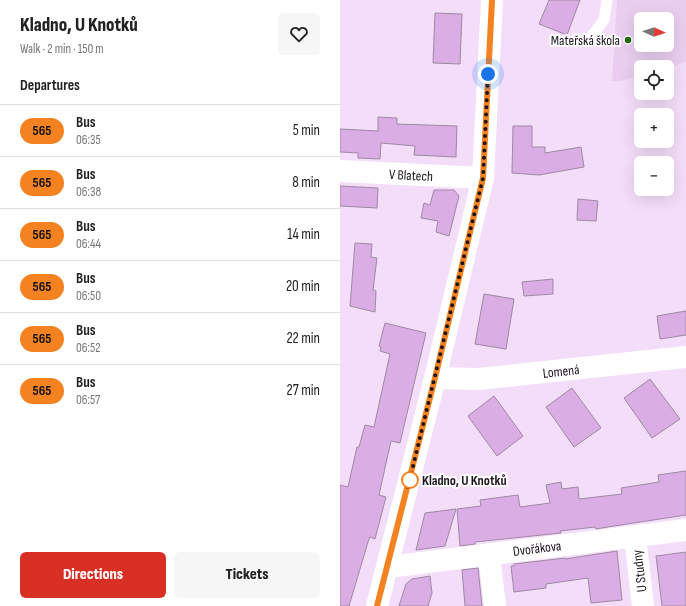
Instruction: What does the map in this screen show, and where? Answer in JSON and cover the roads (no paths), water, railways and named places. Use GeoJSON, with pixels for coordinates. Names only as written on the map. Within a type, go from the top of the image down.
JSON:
{"type":"FeatureCollection","features":[{"type":"Feature","properties":{"kind":"street"},"geometry":{"type":"LineString","coordinates":[[377,606],[435,378],[483,178],[492,0]]}},
{"type":"Feature","properties":{"kind":"street","name":"V Blatech"},"geometry":{"type":"LineString","coordinates":[[340,171],[483,178]]}},
{"type":"Feature","properties":{"kind":"street","name":"Lomená"},"geometry":{"type":"LineString","coordinates":[[435,378],[479,380],[686,357]]}},
{"type":"Feature","properties":{"kind":"street","name":"Dvořákova"},"geometry":{"type":"LineString","coordinates":[[388,567],[686,530]]}},
{"type":"Feature","properties":{"kind":"street","name":"U Studny"},"geometry":{"type":"LineString","coordinates":[[635,537],[643,606]]}},
{"type":"Feature","properties":{"kind":"street"},"geometry":{"type":"LineString","coordinates":[[488,554],[495,606]]}},
{"type":"Feature","properties":{"kind":"lane"},"geometry":{"type":"LineString","coordinates":[[591,37],[604,20],[607,0]]}},
{"type":"Feature","properties":{"kind":"place","name":"Mateřská škola"},"geometry":{"type":"Point","coordinates":[628,40]}},
{"type":"Feature","properties":{"kind":"place","name":"Kladno, U Knotků"},"geometry":{"type":"Point","coordinates":[410,480]}}]}
